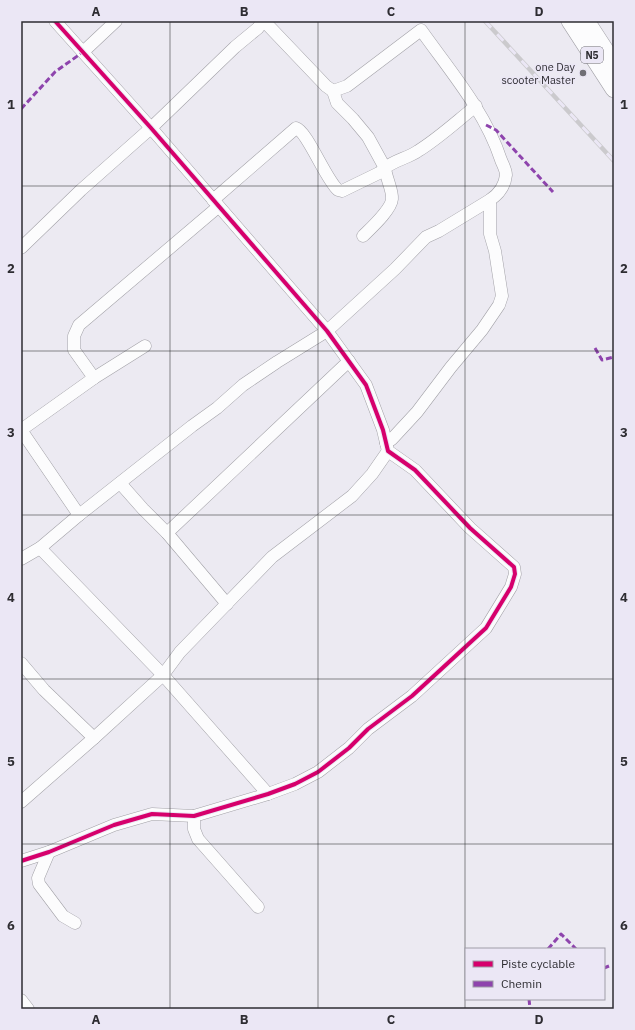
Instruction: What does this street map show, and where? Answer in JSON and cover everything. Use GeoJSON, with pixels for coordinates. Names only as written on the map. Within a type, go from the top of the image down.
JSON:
{"type":"FeatureCollection","features":[{"type":"Feature","properties":{"kind":"highway","name":"N5"},"geometry":{"type":"LineString","coordinates":[[570,21],[614,89]]}},
{"type":"Feature","properties":{"kind":"highway","name":"N5"},"geometry":{"type":"LineString","coordinates":[[586,21],[612,56]]}},
{"type":"Feature","properties":{"kind":"street"},"geometry":{"type":"LineString","coordinates":[[21,861],[49,852],[114,825],[152,814],[194,816],[268,794],[295,784],[318,772],[350,748],[368,730],[412,696],[486,628],[511,587],[515,574],[514,567],[470,528],[415,470],[387,447],[383,430],[366,384],[327,331],[151,128],[55,21]]}},
{"type":"Feature","properties":{"kind":"street"},"geometry":{"type":"LineString","coordinates":[[83,52],[116,21]]}},
{"type":"Feature","properties":{"kind":"street"},"geometry":{"type":"LineString","coordinates":[[21,248],[81,190],[151,128],[264,21],[326,86],[333,91],[337,103],[368,137],[385,168],[392,199],[388,209],[363,236]]}},
{"type":"Feature","properties":{"kind":"street"},"geometry":{"type":"LineString","coordinates":[[21,559],[40,548],[79,515],[217,408],[243,385],[276,362],[327,331],[395,269],[426,237],[490,200],[497,195],[503,185],[506,173],[499,154],[476,106],[417,26],[347,86],[333,91]]}},
{"type":"Feature","properties":{"kind":"street"},"geometry":{"type":"LineString","coordinates":[[94,378],[74,350],[74,336],[79,325],[216,203],[296,128],[300,129],[304,134],[322,167],[338,190],[342,191],[379,173],[390,164],[418,151],[445,132],[476,106]]}},
{"type":"Feature","properties":{"kind":"street"},"geometry":{"type":"LineString","coordinates":[[22,799],[94,738],[163,675],[180,652],[272,557],[352,496],[372,474],[392,439],[417,412],[451,366],[482,330],[499,305],[502,296],[495,251],[490,234],[490,200]]}},
{"type":"Feature","properties":{"kind":"street"},"geometry":{"type":"LineString","coordinates":[[79,515],[21,430],[94,378],[145,346]]}},
{"type":"Feature","properties":{"kind":"street"},"geometry":{"type":"LineString","coordinates":[[167,533],[349,361]]}},
{"type":"Feature","properties":{"kind":"street"},"geometry":{"type":"LineString","coordinates":[[120,483],[167,533],[227,604]]}},
{"type":"Feature","properties":{"kind":"street"},"geometry":{"type":"LineString","coordinates":[[40,548],[163,675],[268,794]]}},
{"type":"Feature","properties":{"kind":"street"},"geometry":{"type":"LineString","coordinates":[[21,663],[44,690],[94,738]]}},
{"type":"Feature","properties":{"kind":"street"},"geometry":{"type":"LineString","coordinates":[[194,816],[194,829],[198,839],[258,907]]}},
{"type":"Feature","properties":{"kind":"street"},"geometry":{"type":"LineString","coordinates":[[49,852],[38,878],[39,884],[63,916],[75,923]]}},
{"type":"Feature","properties":{"kind":"railway"},"geometry":{"type":"LineString","coordinates":[[485,21],[614,161]]}},
{"type":"Feature","properties":{"kind":"marked path"},"geometry":{"type":"LineString","coordinates":[[21,109],[55,72],[83,52]]}},
{"type":"Feature","properties":{"kind":"marked path"},"geometry":{"type":"LineString","coordinates":[[486,125],[496,130],[553,192]]}},
{"type":"Feature","properties":{"kind":"marked path"},"geometry":{"type":"LineString","coordinates":[[595,348],[602,360],[614,358]]}},
{"type":"Feature","properties":{"kind":"marked path"},"geometry":{"type":"LineString","coordinates":[[549,948],[561,934],[575,948]]}},
{"type":"Feature","properties":{"kind":"marked path"},"geometry":{"type":"LineString","coordinates":[[605,968],[609,966]]}},
{"type":"Feature","properties":{"kind":"marked path"},"geometry":{"type":"LineString","coordinates":[[529,1000],[530,1009]]}},
{"type":"Feature","properties":{"kind":"cycle path"},"geometry":{"type":"LineString","coordinates":[[21,861],[49,852],[114,825],[152,814],[194,816],[268,794],[295,784],[318,772],[349,748],[368,729],[412,696],[486,628],[511,587],[515,574],[514,567],[470,528],[415,470],[388,451],[383,430],[366,385],[327,331],[151,128],[55,21]]}},
{"type":"Feature","properties":{"kind":"place","name":"one Day scooter Master"},"geometry":{"type":"Point","coordinates":[583,73]}}]}
